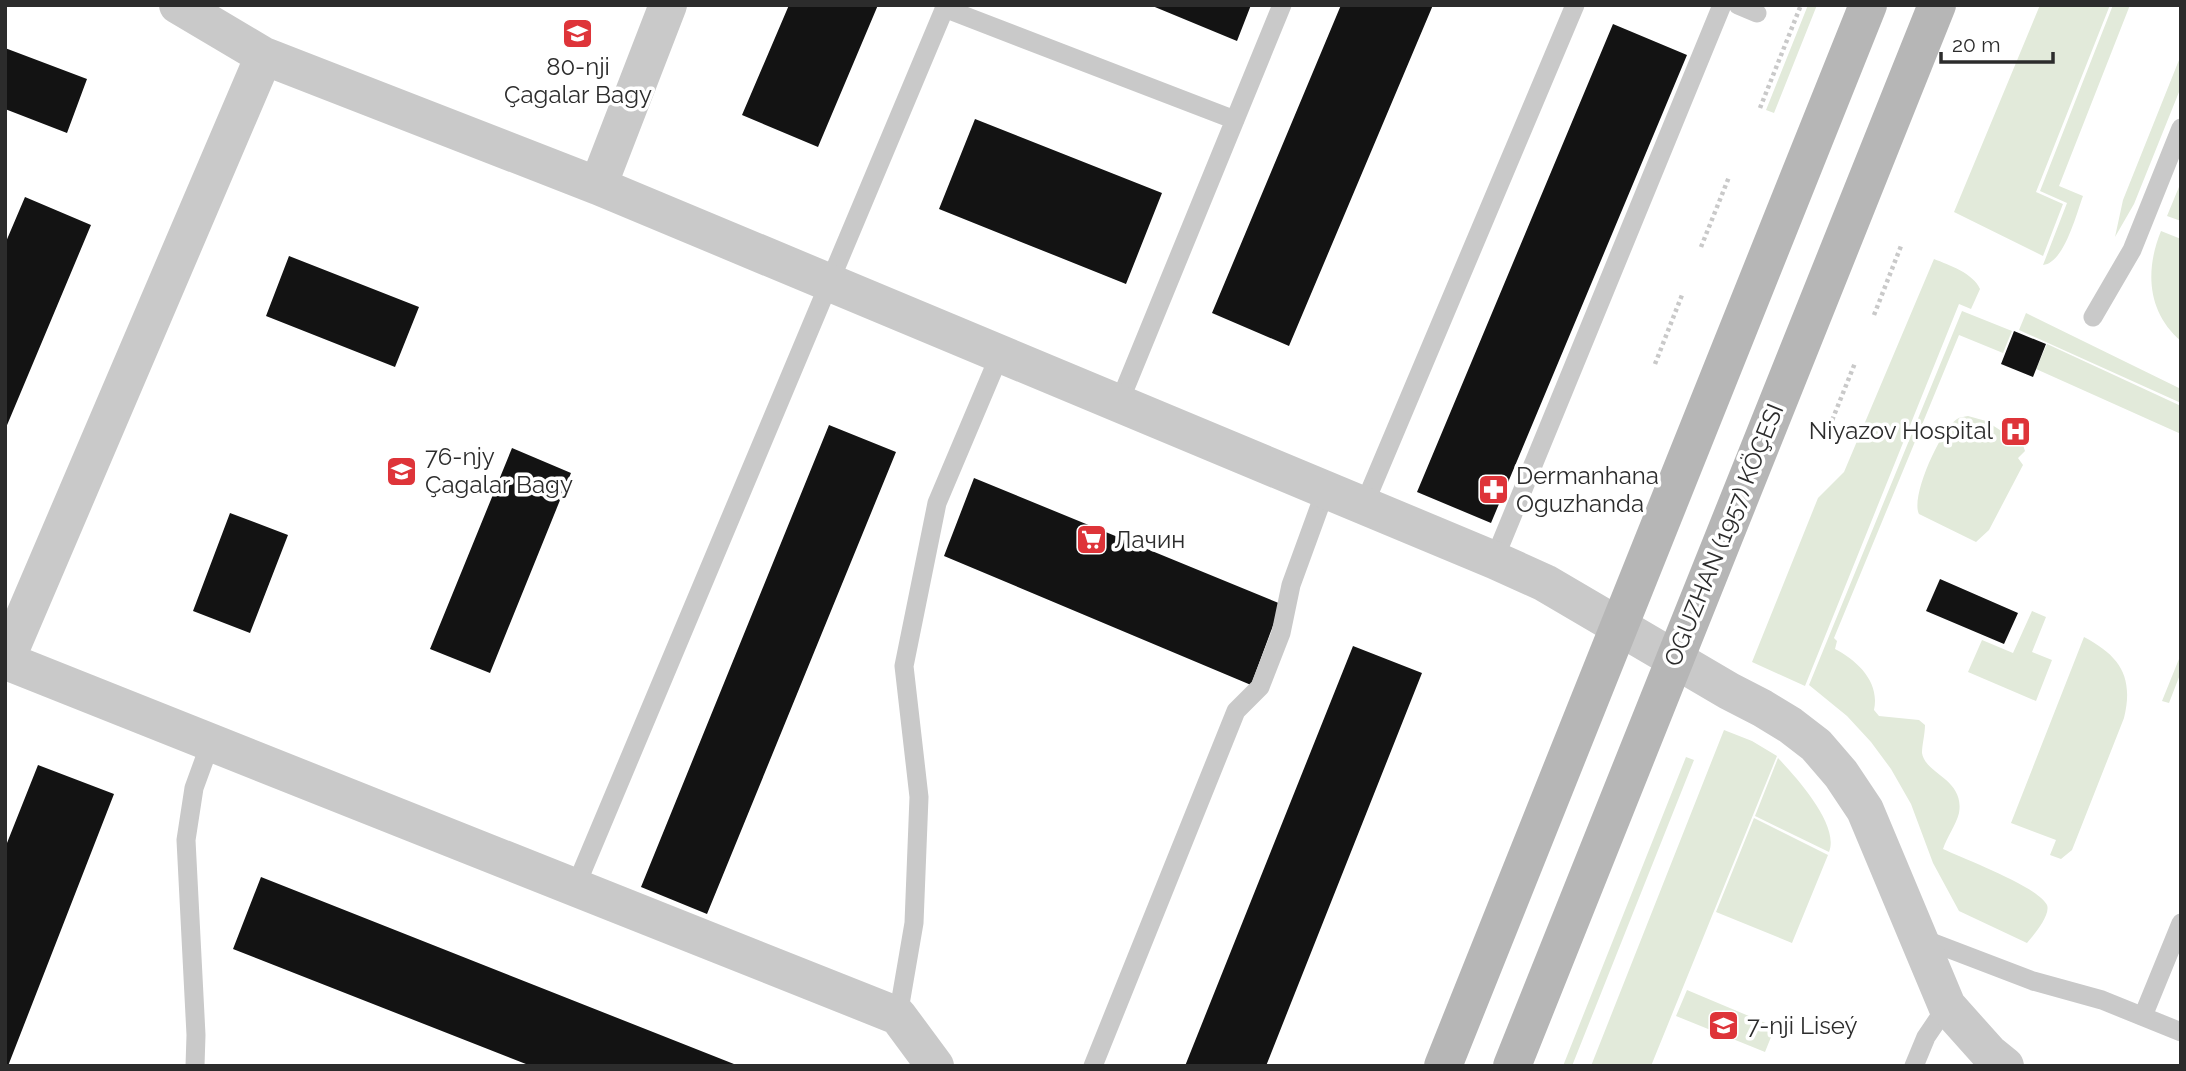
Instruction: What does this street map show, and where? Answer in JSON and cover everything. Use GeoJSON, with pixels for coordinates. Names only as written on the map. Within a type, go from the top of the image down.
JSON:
{"type":"FeatureCollection","features":[{"type":"Feature","properties":{"kind":"main road"},"geometry":{"type":"LineString","coordinates":[[1443,1066],[1868,5]]}},
{"type":"Feature","properties":{"kind":"main road","name":"OGUZHAN (1957) KÖÇESI"},"geometry":{"type":"LineString","coordinates":[[1512,1066],[1937,5]]}},
{"type":"Feature","properties":{"kind":"street"},"geometry":{"type":"LineString","coordinates":[[178,5],[264,56],[598,186],[1494,559],[1545,583],[1790,725],[1816,746],[1841,774],[1865,810],[1947,1006],[1989,1053],[2005,1066]]}},
{"type":"Feature","properties":{"kind":"street"},"geometry":{"type":"LineString","coordinates":[[598,186],[668,5]]}},
{"type":"Feature","properties":{"kind":"street"},"geometry":{"type":"LineString","coordinates":[[264,56],[6,662],[898,1016],[934,1066]]}},
{"type":"Feature","properties":{"kind":"lane"},"geometry":{"type":"LineString","coordinates":[[1119,403],[1282,5]]}},
{"type":"Feature","properties":{"kind":"lane"},"geometry":{"type":"LineString","coordinates":[[1364,505],[1575,5]]}},
{"type":"Feature","properties":{"kind":"lane"},"geometry":{"type":"LineString","coordinates":[[1494,559],[1722,5]]}},
{"type":"Feature","properties":{"kind":"lane"},"geometry":{"type":"LineString","coordinates":[[1738,5],[1757,13]]}},
{"type":"Feature","properties":{"kind":"lane"},"geometry":{"type":"LineString","coordinates":[[575,888],[945,7],[1235,120]]}},
{"type":"Feature","properties":{"kind":"lane"},"geometry":{"type":"LineString","coordinates":[[2093,317],[2132,250],[2181,128]]}},
{"type":"Feature","properties":{"kind":"lane"},"geometry":{"type":"LineString","coordinates":[[898,1016],[914,923],[919,797],[904,666],[937,503],[1000,354]]}},
{"type":"Feature","properties":{"kind":"lane"},"geometry":{"type":"LineString","coordinates":[[1093,1066],[1236,711],[1260,687],[1281,634],[1291,585],[1326,489]]}},
{"type":"Feature","properties":{"kind":"lane"},"geometry":{"type":"LineString","coordinates":[[195,1066],[196,1035],[186,840],[194,788],[210,744]]}},
{"type":"Feature","properties":{"kind":"lane"},"geometry":{"type":"LineString","coordinates":[[2143,1016],[2181,923]]}},
{"type":"Feature","properties":{"kind":"lane"},"geometry":{"type":"LineString","coordinates":[[1917,936],[2033,981],[2102,1000],[2181,1032]]}},
{"type":"Feature","properties":{"kind":"lane"},"geometry":{"type":"LineString","coordinates":[[1914,1066],[1926,1037],[1947,1006]]}},
{"type":"Feature","properties":{"kind":"path"},"geometry":{"type":"LineString","coordinates":[[1760,108],[1801,5]]}},
{"type":"Feature","properties":{"kind":"path"},"geometry":{"type":"LineString","coordinates":[[1701,247],[1729,177]]}},
{"type":"Feature","properties":{"kind":"path"},"geometry":{"type":"LineString","coordinates":[[1874,315],[1902,246]]}},
{"type":"Feature","properties":{"kind":"path"},"geometry":{"type":"LineString","coordinates":[[1655,364],[1682,295]]}},
{"type":"Feature","properties":{"kind":"path"},"geometry":{"type":"LineString","coordinates":[[1827,433],[1855,363]]}},
{"type":"Feature","properties":{"kind":"green space"},"geometry":{"type":"Polygon","coordinates":[[[1808,5],[1817,5],[1774,113],[1766,110],[1808,5]]]}},
{"type":"Feature","properties":{"kind":"green space"},"geometry":{"type":"Polygon","coordinates":[[[2040,5],[2110,5],[2036,192],[2063,204],[2043,256],[1954,212],[2040,5]]]}},
{"type":"Feature","properties":{"kind":"green space"},"geometry":{"type":"Polygon","coordinates":[[[2113,5],[2130,5],[2059,186],[2083,196],[2063,247],[2057,256],[2043,265],[2067,203],[2040,191],[2113,5]]]}},
{"type":"Feature","properties":{"kind":"green space"},"geometry":{"type":"Polygon","coordinates":[[[2181,55],[2181,87],[2134,204],[2115,237],[2123,200],[2181,55]]]}},
{"type":"Feature","properties":{"kind":"green space"},"geometry":{"type":"Polygon","coordinates":[[[2181,182],[2181,221],[2167,216],[2181,182]]]}},
{"type":"Feature","properties":{"kind":"green space"},"geometry":{"type":"Polygon","coordinates":[[[2161,231],[2181,239],[2181,341],[2161,317],[2152,290],[2153,261],[2161,231]]]}},
{"type":"Feature","properties":{"kind":"green space"},"geometry":{"type":"Polygon","coordinates":[[[1934,259],[1966,274],[1980,289],[1971,309],[1959,304],[1805,686],[1752,662],[1818,498],[1844,472],[1934,259]]]}},
{"type":"Feature","properties":{"kind":"green space"},"geometry":{"type":"Polygon","coordinates":[[[1962,311],[2012,331],[2003,353],[1959,335],[1834,638],[1837,641],[1835,649],[1852,660],[1865,674],[1874,690],[1874,710],[1879,716],[1919,720],[1925,725],[1922,753],[1925,760],[1951,785],[1959,802],[1958,818],[1943,849],[2016,882],[2047,905],[2044,920],[2027,943],[1959,911],[1933,863],[1911,804],[1891,769],[1847,716],[1809,685],[1962,311]]]}},
{"type":"Feature","properties":{"kind":"green space"},"geometry":{"type":"Polygon","coordinates":[[[2026,313],[2181,389],[2181,403],[2019,330],[2026,313]]]}},
{"type":"Feature","properties":{"kind":"green space"},"geometry":{"type":"Polygon","coordinates":[[[2047,344],[2181,406],[2181,434],[2036,369],[2047,344]]]}},
{"type":"Feature","properties":{"kind":"green space"},"geometry":{"type":"Polygon","coordinates":[[[1968,416],[1986,421],[2023,445],[2025,451],[2018,458],[2023,465],[1989,530],[1976,542],[1919,514],[1917,505],[1923,479],[1943,436],[1957,419],[1968,416]]]}},
{"type":"Feature","properties":{"kind":"green space"},"geometry":{"type":"Polygon","coordinates":[[[2032,611],[2046,617],[2032,652],[2052,660],[2036,701],[1968,672],[1982,640],[2013,653],[2032,611]]]}},
{"type":"Feature","properties":{"kind":"green space"},"geometry":{"type":"Polygon","coordinates":[[[2084,637],[2107,652],[2121,669],[2125,679],[2127,704],[2124,718],[2072,850],[2061,859],[2050,855],[2056,840],[2011,823],[2084,637]]]}},
{"type":"Feature","properties":{"kind":"green space"},"geometry":{"type":"Polygon","coordinates":[[[2181,654],[2181,672],[2169,703],[2162,701],[2181,654]]]}},
{"type":"Feature","properties":{"kind":"green space"},"geometry":{"type":"Polygon","coordinates":[[[1724,730],[1752,741],[1777,756],[1651,1066],[1591,1066],[1724,730]]]}},
{"type":"Feature","properties":{"kind":"green space"},"geometry":{"type":"Polygon","coordinates":[[[1686,757],[1694,760],[1572,1066],[1563,1066],[1686,757]]]}},
{"type":"Feature","properties":{"kind":"green space"},"geometry":{"type":"Polygon","coordinates":[[[1778,758],[1805,789],[1822,815],[1831,841],[1829,852],[1755,816],[1778,758]]]}},
{"type":"Feature","properties":{"kind":"green space"},"geometry":{"type":"Polygon","coordinates":[[[1754,818],[1828,855],[1792,943],[1716,912],[1754,818]]]}},
{"type":"Feature","properties":{"kind":"green space"},"geometry":{"type":"Polygon","coordinates":[[[1687,990],[1775,1027],[1765,1052],[1676,1016],[1687,990]]]}},
{"type":"Feature","properties":{"kind":"building"},"geometry":{"type":"Polygon","coordinates":[[[789,5],[878,5],[818,147],[742,115],[789,5]]]}},
{"type":"Feature","properties":{"kind":"building"},"geometry":{"type":"Polygon","coordinates":[[[1150,5],[1251,5],[1237,41],[1150,5]]]}},
{"type":"Feature","properties":{"kind":"building"},"geometry":{"type":"Polygon","coordinates":[[[1341,5],[1433,5],[1289,346],[1212,313],[1341,5]]]}},
{"type":"Feature","properties":{"kind":"building"},"geometry":{"type":"Polygon","coordinates":[[[1613,24],[1687,55],[1491,523],[1417,492],[1613,24]]]}},
{"type":"Feature","properties":{"kind":"building"},"geometry":{"type":"Polygon","coordinates":[[[5,48],[87,79],[67,133],[5,109],[5,48]]]}},
{"type":"Feature","properties":{"kind":"building"},"geometry":{"type":"Polygon","coordinates":[[[975,119],[1162,193],[1126,284],[939,209],[975,119]]]}},
{"type":"Feature","properties":{"kind":"building"},"geometry":{"type":"Polygon","coordinates":[[[25,197],[91,225],[5,430],[5,244],[25,197]]]}},
{"type":"Feature","properties":{"kind":"building"},"geometry":{"type":"Polygon","coordinates":[[[289,256],[419,307],[395,367],[266,316],[289,256]]]}},
{"type":"Feature","properties":{"kind":"building"},"geometry":{"type":"Polygon","coordinates":[[[2014,331],[2046,344],[2033,377],[2001,364],[2014,331]]]}},
{"type":"Feature","properties":{"kind":"building"},"geometry":{"type":"Polygon","coordinates":[[[829,425],[896,452],[707,914],[641,887],[829,425]]]}},
{"type":"Feature","properties":{"kind":"building"},"geometry":{"type":"Polygon","coordinates":[[[512,448],[571,473],[490,673],[430,649],[512,448]]]}},
{"type":"Feature","properties":{"kind":"building"},"geometry":{"type":"Polygon","coordinates":[[[974,478],[1281,604],[1251,685],[944,556],[974,478]]]}},
{"type":"Feature","properties":{"kind":"building"},"geometry":{"type":"Polygon","coordinates":[[[230,513],[288,535],[250,633],[193,611],[230,513]]]}},
{"type":"Feature","properties":{"kind":"building"},"geometry":{"type":"Polygon","coordinates":[[[1940,579],[2018,613],[2004,644],[1926,611],[1940,579]]]}},
{"type":"Feature","properties":{"kind":"building"},"geometry":{"type":"Polygon","coordinates":[[[1353,646],[1422,673],[1266,1066],[1185,1066],[1353,646]]]}},
{"type":"Feature","properties":{"kind":"building"},"geometry":{"type":"Polygon","coordinates":[[[38,765],[114,794],[8,1066],[5,1066],[5,848],[38,765]]]}},
{"type":"Feature","properties":{"kind":"building"},"geometry":{"type":"Polygon","coordinates":[[[261,877],[739,1066],[531,1066],[233,949],[261,877]]]}},
{"type":"Feature","properties":{"kind":"place","name":"80-nji Çagalar Bagy"},"geometry":{"type":"Point","coordinates":[578,33]}},
{"type":"Feature","properties":{"kind":"place","name":"Niyazov Hospital"},"geometry":{"type":"Point","coordinates":[2016,431]}},
{"type":"Feature","properties":{"kind":"place","name":"76-njy Çagalar Bagy"},"geometry":{"type":"Point","coordinates":[402,471]}},
{"type":"Feature","properties":{"kind":"place","name":"Dermanhana Oguzhanda"},"geometry":{"type":"Point","coordinates":[1493,490]}},
{"type":"Feature","properties":{"kind":"place","name":"Лачин"},"geometry":{"type":"Point","coordinates":[1091,540]}},
{"type":"Feature","properties":{"kind":"place","name":"7-nji Liseý"},"geometry":{"type":"Point","coordinates":[1724,1026]}}]}
